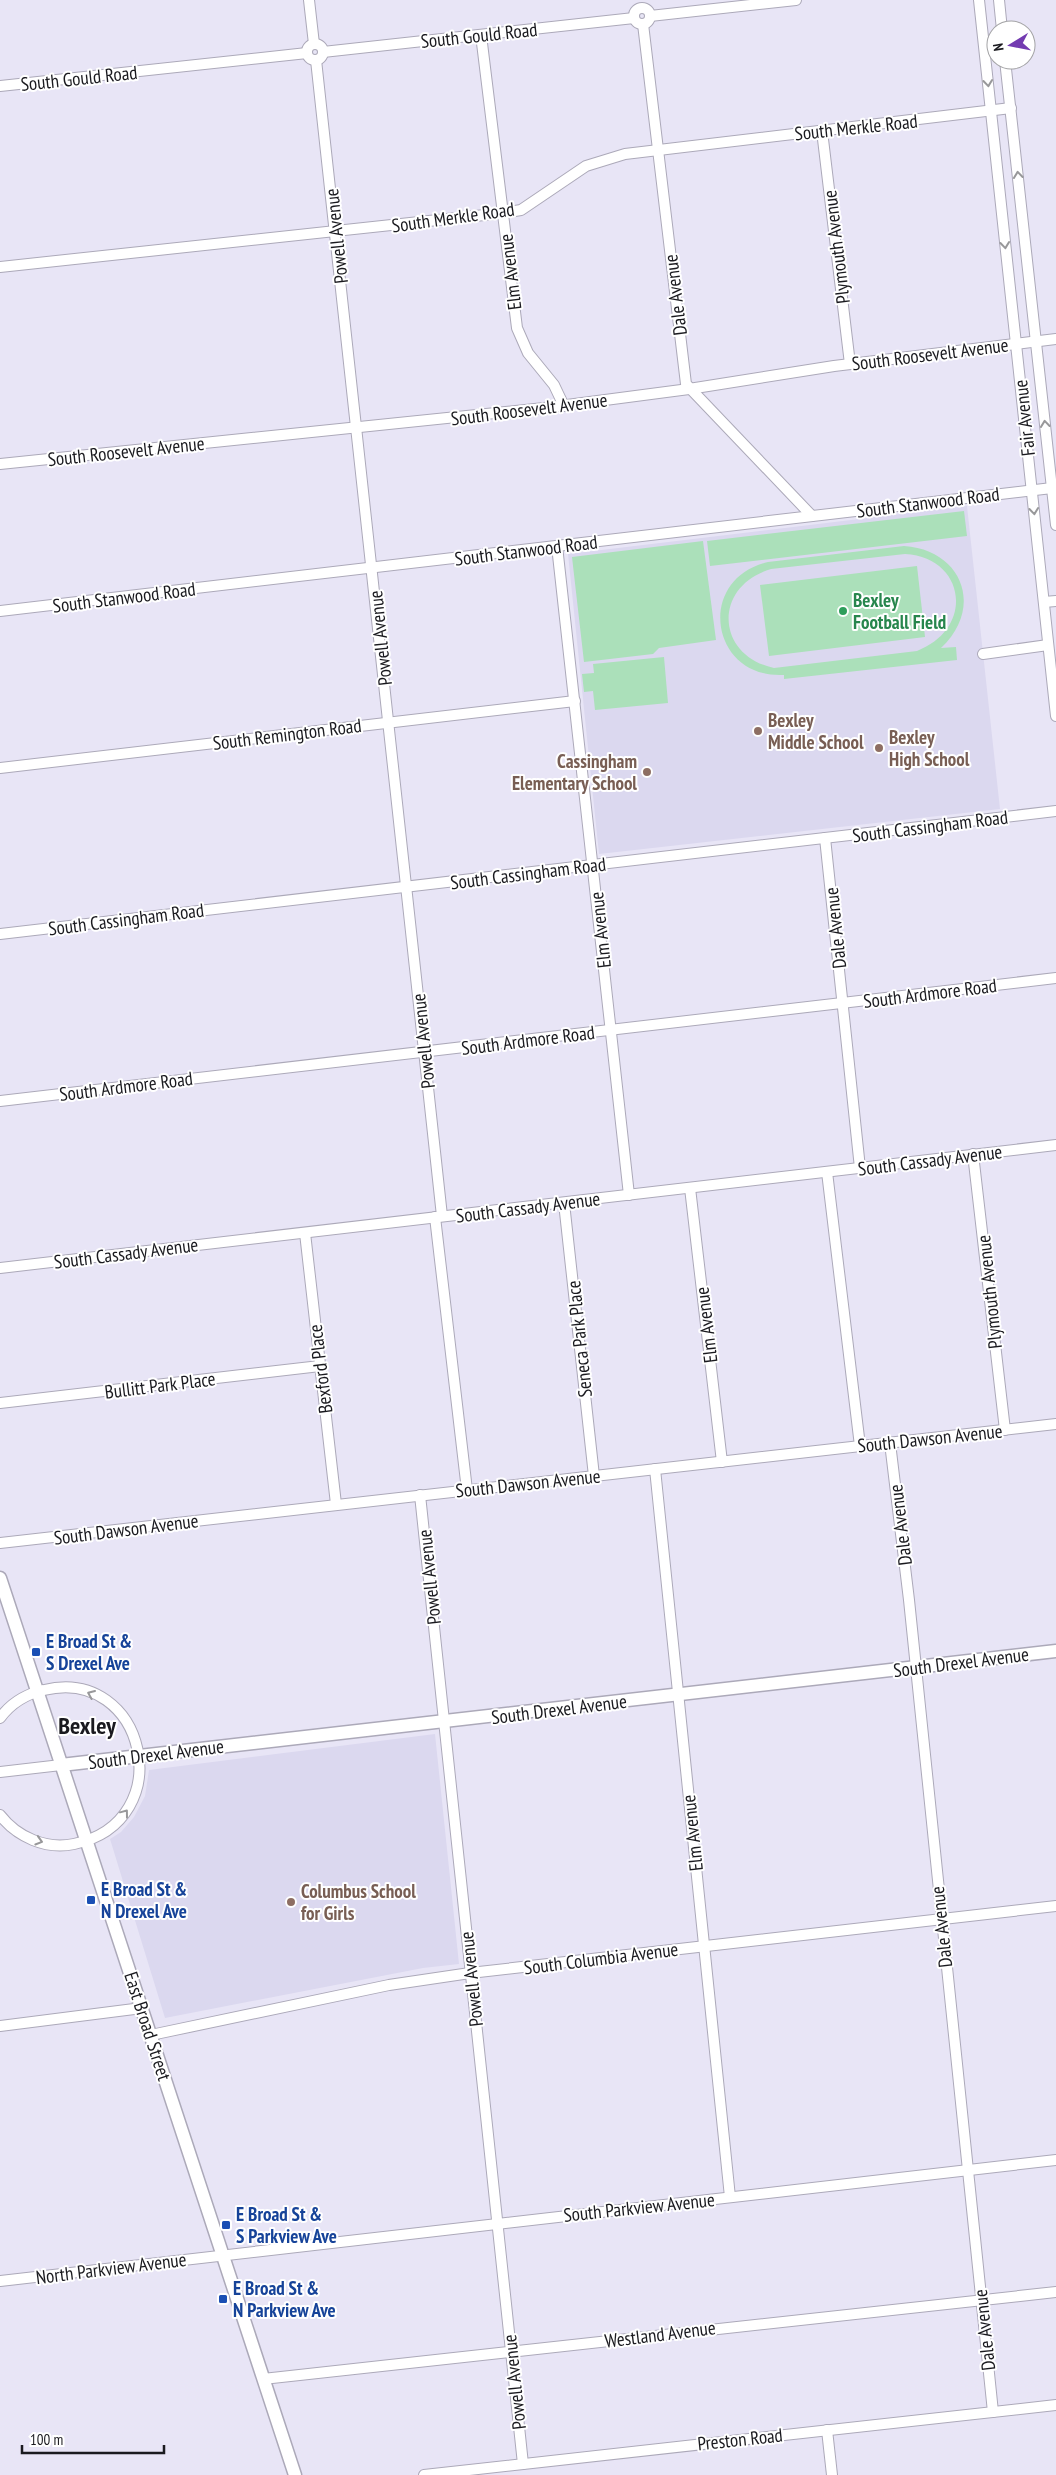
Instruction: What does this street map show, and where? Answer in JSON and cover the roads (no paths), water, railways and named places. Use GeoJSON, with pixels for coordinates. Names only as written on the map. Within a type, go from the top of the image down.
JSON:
{"type":"FeatureCollection","features":[{"type":"Feature","properties":{"kind":"main road","name":"East Broad Street"},"geometry":{"type":"LineString","coordinates":[[0,1578],[295,2475]]}},
{"type":"Feature","properties":{"kind":"main road","name":"South Drexel Avenue"},"geometry":{"type":"LineString","coordinates":[[62,1765],[1056,1651]]}},
{"type":"Feature","properties":{"kind":"street"},"geometry":{"type":"LineString","coordinates":[[309,0],[314,44]]}},
{"type":"Feature","properties":{"kind":"street","name":"South Gould Road"},"geometry":{"type":"LineString","coordinates":[[323,52],[642,19],[796,0]]}},
{"type":"Feature","properties":{"kind":"street","name":"Fair Avenue"},"geometry":{"type":"LineString","coordinates":[[979,0],[1056,716]]}},
{"type":"Feature","properties":{"kind":"street"},"geometry":{"type":"LineString","coordinates":[[999,0],[1001,20]]}},
{"type":"Feature","properties":{"kind":"street"},"geometry":{"type":"LineString","coordinates":[[641,4],[646,10],[642,19]]}},
{"type":"Feature","properties":{"kind":"street","name":"Dale Avenue"},"geometry":{"type":"LineString","coordinates":[[642,19],[684,376],[689,389],[812,516]]}},
{"type":"Feature","properties":{"kind":"street","name":"Elm Avenue"},"geometry":{"type":"LineString","coordinates":[[481,35],[515,315],[521,341],[532,360],[554,385],[564,406]]}},
{"type":"Feature","properties":{"kind":"street"},"geometry":{"type":"LineString","coordinates":[[319,45],[323,52],[320,58],[311,57],[309,46],[319,45]]}},
{"type":"Feature","properties":{"kind":"street","name":"South Gould Road"},"geometry":{"type":"LineString","coordinates":[[0,86],[311,57]]}},
{"type":"Feature","properties":{"kind":"street","name":"Powell Avenue"},"geometry":{"type":"LineString","coordinates":[[311,57],[336,232],[424,1052],[438,1217],[467,1490]]}},
{"type":"Feature","properties":{"kind":"street","name":"Fair Avenue"},"geometry":{"type":"LineString","coordinates":[[1007,70],[1056,525]]}},
{"type":"Feature","properties":{"kind":"street","name":"South Merkle Road"},"geometry":{"type":"LineString","coordinates":[[0,267],[504,213],[521,210],[586,166],[625,154],[1011,108]]}},
{"type":"Feature","properties":{"kind":"street","name":"Plymouth Avenue"},"geometry":{"type":"LineString","coordinates":[[822,131],[850,364]]}},
{"type":"Feature","properties":{"kind":"street","name":"South Roosevelt Avenue"},"geometry":{"type":"LineString","coordinates":[[0,464],[564,406],[850,364],[1056,339]]}},
{"type":"Feature","properties":{"kind":"street","name":"South Stanwood Road"},"geometry":{"type":"LineString","coordinates":[[0,611],[1052,488]]}},
{"type":"Feature","properties":{"kind":"street","name":"Elm Avenue"},"geometry":{"type":"LineString","coordinates":[[557,546],[629,1195]]}},
{"type":"Feature","properties":{"kind":"street"},"geometry":{"type":"LineString","coordinates":[[1044,602],[1056,601]]}},
{"type":"Feature","properties":{"kind":"street"},"geometry":{"type":"LineString","coordinates":[[983,654],[1048,644]]}},
{"type":"Feature","properties":{"kind":"street","name":"South Remington Road"},"geometry":{"type":"LineString","coordinates":[[0,768],[575,701]]}},
{"type":"Feature","properties":{"kind":"street","name":"South Cassingham Road"},"geometry":{"type":"LineString","coordinates":[[0,934],[1056,811]]}},
{"type":"Feature","properties":{"kind":"street","name":"Dale Avenue"},"geometry":{"type":"LineString","coordinates":[[825,838],[860,1168]]}},
{"type":"Feature","properties":{"kind":"street","name":"South Ardmore Road"},"geometry":{"type":"LineString","coordinates":[[0,1101],[1056,978]]}},
{"type":"Feature","properties":{"kind":"street","name":"South Cassady Avenue"},"geometry":{"type":"LineString","coordinates":[[0,1268],[1056,1145]]}},
{"type":"Feature","properties":{"kind":"street","name":"Plymouth Avenue"},"geometry":{"type":"LineString","coordinates":[[973,1154],[1005,1430]]}},
{"type":"Feature","properties":{"kind":"street"},"geometry":{"type":"LineString","coordinates":[[827,1172],[860,1446]]}},
{"type":"Feature","properties":{"kind":"street","name":"Elm Avenue"},"geometry":{"type":"LineString","coordinates":[[690,1188],[722,1462]]}},
{"type":"Feature","properties":{"kind":"street","name":"Seneca Park Place"},"geometry":{"type":"LineString","coordinates":[[564,1203],[594,1476]]}},
{"type":"Feature","properties":{"kind":"street","name":"Bexford Place"},"geometry":{"type":"LineString","coordinates":[[305,1232],[336,1504]]}},
{"type":"Feature","properties":{"kind":"street","name":"Bullitt Park Place"},"geometry":{"type":"LineString","coordinates":[[0,1404],[320,1366]]}},
{"type":"Feature","properties":{"kind":"street","name":"South Dawson Avenue"},"geometry":{"type":"LineString","coordinates":[[0,1543],[1056,1424]]}},
{"type":"Feature","properties":{"kind":"street","name":"Dale Avenue"},"geometry":{"type":"LineString","coordinates":[[890,1443],[993,2412]]}},
{"type":"Feature","properties":{"kind":"street","name":"Elm Avenue"},"geometry":{"type":"LineString","coordinates":[[655,1469],[730,2197]]}},
{"type":"Feature","properties":{"kind":"street","name":"Powell Avenue"},"geometry":{"type":"LineString","coordinates":[[420,1495],[523,2464]]}},
{"type":"Feature","properties":{"kind":"street"},"geometry":{"type":"LineString","coordinates":[[0,1718],[24,1697],[37,1692],[70,1687],[84,1690],[112,1704],[130,1726],[140,1756],[139,1783],[129,1809],[111,1828],[86,1841],[69,1845],[52,1845],[34,1841],[18,1832],[0,1815]]}},
{"type":"Feature","properties":{"kind":"street"},"geometry":{"type":"LineString","coordinates":[[0,1772],[62,1765]]}},
{"type":"Feature","properties":{"kind":"street","name":"South Columbia Avenue"},"geometry":{"type":"LineString","coordinates":[[151,2035],[389,1985],[470,1973],[1056,1906]]}},
{"type":"Feature","properties":{"kind":"street"},"geometry":{"type":"LineString","coordinates":[[0,2026],[142,2008]]}},
{"type":"Feature","properties":{"kind":"street","name":"South Parkview Avenue"},"geometry":{"type":"LineString","coordinates":[[222,2254],[1056,2160]]}},
{"type":"Feature","properties":{"kind":"street","name":"North Parkview Avenue"},"geometry":{"type":"LineString","coordinates":[[0,2280],[222,2254]]}},
{"type":"Feature","properties":{"kind":"street","name":"Westland Avenue"},"geometry":{"type":"LineString","coordinates":[[264,2379],[1056,2292]]}},
{"type":"Feature","properties":{"kind":"street","name":"Preston Road"},"geometry":{"type":"LineString","coordinates":[[424,2475],[1056,2404]]}},
{"type":"Feature","properties":{"kind":"street"},"geometry":{"type":"LineString","coordinates":[[827,2430],[832,2475]]}},
{"type":"Feature","properties":{"kind":"place","name":"Bexley Football Field"},"geometry":{"type":"Point","coordinates":[843,611]}},
{"type":"Feature","properties":{"kind":"place","name":"Bexley Middle School"},"geometry":{"type":"Point","coordinates":[758,731]}},
{"type":"Feature","properties":{"kind":"place","name":"Bexley High School"},"geometry":{"type":"Point","coordinates":[879,748]}},
{"type":"Feature","properties":{"kind":"place","name":"Cassingham Elementary School"},"geometry":{"type":"Point","coordinates":[647,772]}},
{"type":"Feature","properties":{"kind":"place","name":"E Broad St & S Drexel Ave"},"geometry":{"type":"Point","coordinates":[36,1652]}},
{"type":"Feature","properties":{"kind":"place","name":"E Broad St & N Drexel Ave"},"geometry":{"type":"Point","coordinates":[91,1900]}},
{"type":"Feature","properties":{"kind":"place","name":"Columbus School for Girls"},"geometry":{"type":"Point","coordinates":[291,1902]}},
{"type":"Feature","properties":{"kind":"place","name":"E Broad St & S Parkview Ave"},"geometry":{"type":"Point","coordinates":[226,2225]}},
{"type":"Feature","properties":{"kind":"place","name":"E Broad St & N Parkview Ave"},"geometry":{"type":"Point","coordinates":[223,2299]}},
{"type":"Feature","properties":{"kind":"district","name":"Bexley"},"geometry":{"type":"Point","coordinates":[87,1726]}}]}
